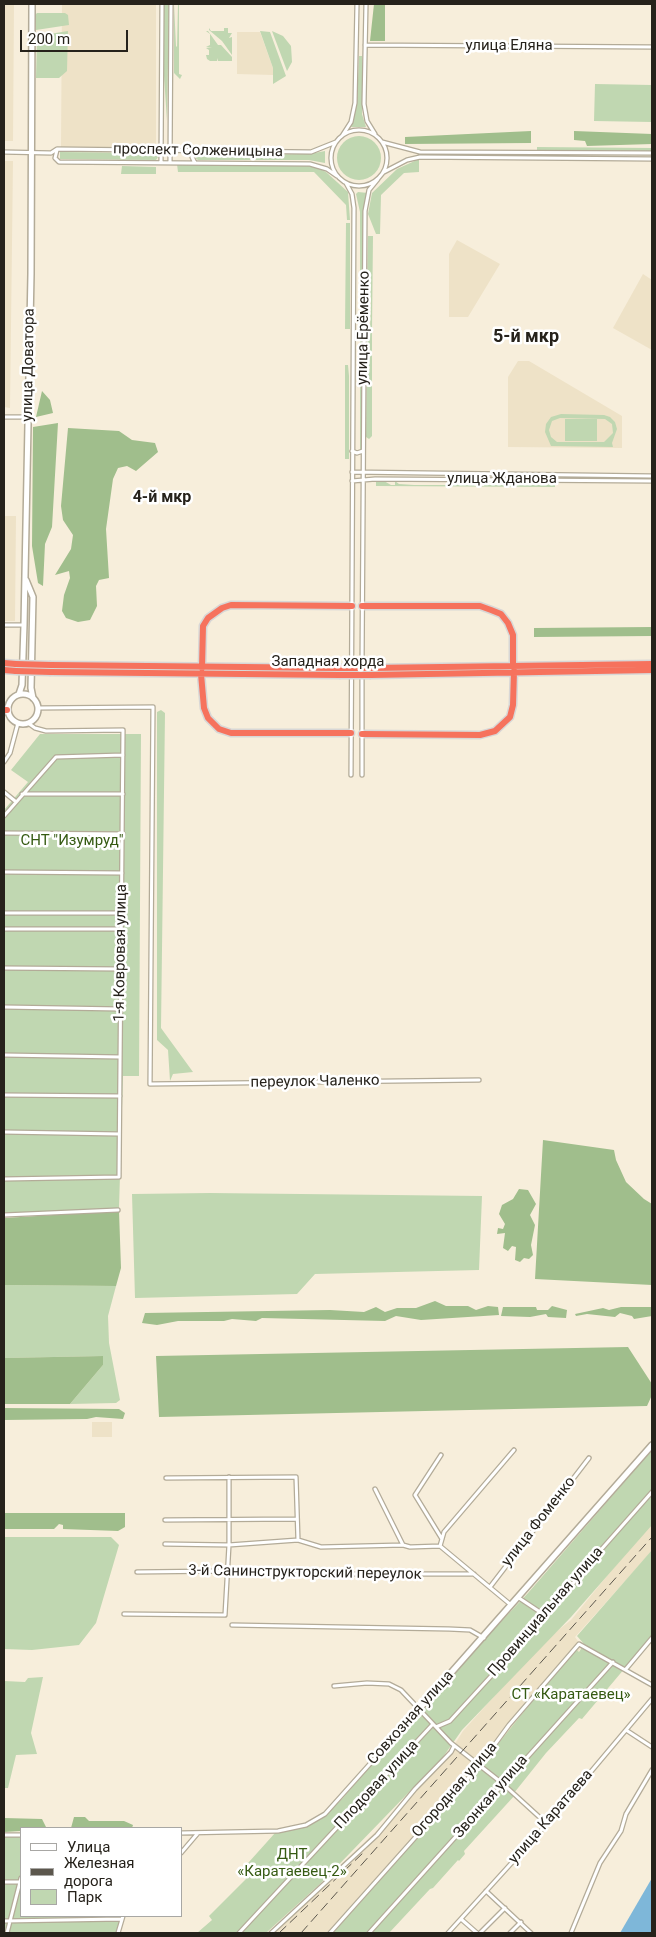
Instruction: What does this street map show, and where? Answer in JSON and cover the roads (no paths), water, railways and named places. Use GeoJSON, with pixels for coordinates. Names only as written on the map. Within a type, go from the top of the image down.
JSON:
{"type":"FeatureCollection","features":[{"type":"Feature","properties":{"kind":"highway"},"geometry":{"type":"LineString","coordinates":[[351,733],[231,732],[219,729],[208,718],[204,708],[202,671],[204,626],[208,618],[222,608],[231,605],[352,606]]}},
{"type":"Feature","properties":{"kind":"highway"},"geometry":{"type":"LineString","coordinates":[[362,606],[480,606],[501,614],[508,622],[513,635],[514,668],[513,705],[510,717],[496,731],[480,735],[362,734]]}},
{"type":"Feature","properties":{"kind":"highway","name":"Западная хорда"},"geometry":{"type":"LineString","coordinates":[[4,663],[16,668]]}},
{"type":"Feature","properties":{"kind":"highway","name":"Западная хорда"},"geometry":{"type":"LineString","coordinates":[[4,670],[51,668],[339,672],[652,664]]}},
{"type":"Feature","properties":{"kind":"highway","name":"Западная хорда"},"geometry":{"type":"LineString","coordinates":[[514,668],[652,670]]}},
{"type":"Feature","properties":{"kind":"street","name":"улица Доватора"},"geometry":{"type":"LineString","coordinates":[[19,694],[22,685],[25,577],[32,152],[32,4]]}},
{"type":"Feature","properties":{"kind":"street"},"geometry":{"type":"LineString","coordinates":[[161,163],[162,4]]}},
{"type":"Feature","properties":{"kind":"street"},"geometry":{"type":"LineString","coordinates":[[170,163],[171,4]]}},
{"type":"Feature","properties":{"kind":"street"},"geometry":{"type":"LineString","coordinates":[[357,4],[354,113],[342,136],[336,142],[333,149],[332,163],[337,176],[346,183],[355,186],[366,186],[378,179],[384,172],[407,160],[420,157],[652,159]]}},
{"type":"Feature","properties":{"kind":"street"},"geometry":{"type":"LineString","coordinates":[[366,4],[365,113],[375,135],[382,142],[388,160],[384,172]]}},
{"type":"Feature","properties":{"kind":"street","name":"улица Еляна"},"geometry":{"type":"LineString","coordinates":[[366,45],[652,47]]}},
{"type":"Feature","properties":{"kind":"street"},"geometry":{"type":"LineString","coordinates":[[357,51],[365,50]]}},
{"type":"Feature","properties":{"kind":"street"},"geometry":{"type":"LineString","coordinates":[[162,123],[166,125],[170,123]]}},
{"type":"Feature","properties":{"kind":"street"},"geometry":{"type":"LineString","coordinates":[[342,136],[355,130],[375,135]]}},
{"type":"Feature","properties":{"kind":"street","name":"проспект Солженицына"},"geometry":{"type":"LineString","coordinates":[[58,149],[311,152],[336,142]]}},
{"type":"Feature","properties":{"kind":"street"},"geometry":{"type":"LineString","coordinates":[[382,142],[420,152],[652,153]]}},
{"type":"Feature","properties":{"kind":"street"},"geometry":{"type":"LineString","coordinates":[[4,152],[51,153],[58,149]]}},
{"type":"Feature","properties":{"kind":"street"},"geometry":{"type":"LineString","coordinates":[[55,158],[58,149]]}},
{"type":"Feature","properties":{"kind":"street"},"geometry":{"type":"LineString","coordinates":[[195,150],[192,156],[195,163]]}},
{"type":"Feature","properties":{"kind":"street"},"geometry":{"type":"LineString","coordinates":[[51,153],[55,158]]}},
{"type":"Feature","properties":{"kind":"street","name":"проспект Солженицына"},"geometry":{"type":"LineString","coordinates":[[55,158],[59,162],[310,164],[327,169],[337,176]]}},
{"type":"Feature","properties":{"kind":"street","name":"улица Ерёменко"},"geometry":{"type":"LineString","coordinates":[[362,776],[365,206],[369,190],[378,179]]}},
{"type":"Feature","properties":{"kind":"street","name":"улица Ерёменко"},"geometry":{"type":"LineString","coordinates":[[346,183],[352,194],[354,208],[351,775]]}},
{"type":"Feature","properties":{"kind":"street"},"geometry":{"type":"LineString","coordinates":[[4,417],[28,417]]}},
{"type":"Feature","properties":{"kind":"street"},"geometry":{"type":"LineString","coordinates":[[352,451],[357,453],[363,451]]}},
{"type":"Feature","properties":{"kind":"street","name":"улица Жданова"},"geometry":{"type":"LineString","coordinates":[[352,472],[652,476]]}},
{"type":"Feature","properties":{"kind":"street","name":"улица Жданова"},"geometry":{"type":"LineString","coordinates":[[352,482],[363,480],[652,481]]}},
{"type":"Feature","properties":{"kind":"street","name":"улица Доватора"},"geometry":{"type":"LineString","coordinates":[[25,577],[32,597],[31,688],[34,698]]}},
{"type":"Feature","properties":{"kind":"street"},"geometry":{"type":"LineString","coordinates":[[4,625],[24,625]]}},
{"type":"Feature","properties":{"kind":"street"},"geometry":{"type":"LineString","coordinates":[[19,694],[28,694],[34,698],[38,708],[35,718],[28,723],[18,723],[11,719],[6,710],[9,701],[19,694]]}},
{"type":"Feature","properties":{"kind":"street","name":"переулок Чаленко"},"geometry":{"type":"LineString","coordinates":[[38,708],[153,707],[150,1084],[479,1080]]}},
{"type":"Feature","properties":{"kind":"street"},"geometry":{"type":"LineString","coordinates":[[4,762],[10,753],[18,723]]}},
{"type":"Feature","properties":{"kind":"street","name":"1-я Ковровая улица"},"geometry":{"type":"LineString","coordinates":[[4,1178],[119,1177],[123,730],[46,731],[35,728],[28,723]]}},
{"type":"Feature","properties":{"kind":"street"},"geometry":{"type":"LineString","coordinates":[[4,816],[15,801],[56,757],[123,755]]}},
{"type":"Feature","properties":{"kind":"street"},"geometry":{"type":"LineString","coordinates":[[4,792],[15,801]]}},
{"type":"Feature","properties":{"kind":"street"},"geometry":{"type":"LineString","coordinates":[[22,794],[123,794]]}},
{"type":"Feature","properties":{"kind":"street"},"geometry":{"type":"LineString","coordinates":[[4,833],[123,834]]}},
{"type":"Feature","properties":{"kind":"street"},"geometry":{"type":"LineString","coordinates":[[4,872],[122,873]]}},
{"type":"Feature","properties":{"kind":"street"},"geometry":{"type":"LineString","coordinates":[[4,913],[121,913]]}},
{"type":"Feature","properties":{"kind":"street"},"geometry":{"type":"LineString","coordinates":[[4,929],[120,929]]}},
{"type":"Feature","properties":{"kind":"street"},"geometry":{"type":"LineString","coordinates":[[4,968],[121,969]]}},
{"type":"Feature","properties":{"kind":"street"},"geometry":{"type":"LineString","coordinates":[[4,1008],[120,1009]]}},
{"type":"Feature","properties":{"kind":"street"},"geometry":{"type":"LineString","coordinates":[[4,1055],[120,1057]]}},
{"type":"Feature","properties":{"kind":"street"},"geometry":{"type":"LineString","coordinates":[[4,1095],[120,1096]]}},
{"type":"Feature","properties":{"kind":"street"},"geometry":{"type":"LineString","coordinates":[[4,1132],[119,1134]]}},
{"type":"Feature","properties":{"kind":"street"},"geometry":{"type":"LineString","coordinates":[[4,1216],[118,1210]]}},
{"type":"Feature","properties":{"kind":"street","name":"Совхозная улица"},"geometry":{"type":"LineString","coordinates":[[198,1833],[278,1831],[306,1825],[325,1814],[484,1638],[652,1445]]}},
{"type":"Feature","properties":{"kind":"street"},"geometry":{"type":"LineString","coordinates":[[440,1546],[444,1532],[514,1450]]}},
{"type":"Feature","properties":{"kind":"street"},"geometry":{"type":"LineString","coordinates":[[441,1455],[415,1495],[442,1540]]}},
{"type":"Feature","properties":{"kind":"street","name":"улица Фоменко"},"geometry":{"type":"LineString","coordinates":[[490,1587],[589,1458]]}},
{"type":"Feature","properties":{"kind":"street"},"geometry":{"type":"LineString","coordinates":[[124,1614],[225,1614],[229,1545],[229,1477]]}},
{"type":"Feature","properties":{"kind":"street"},"geometry":{"type":"LineString","coordinates":[[166,1478],[296,1477],[298,1540]]}},
{"type":"Feature","properties":{"kind":"street"},"geometry":{"type":"LineString","coordinates":[[375,1490],[404,1545]]}},
{"type":"Feature","properties":{"kind":"street","name":"Провинциальная улица"},"geometry":{"type":"LineString","coordinates":[[434,1725],[450,1721],[546,1616],[652,1492]]}},
{"type":"Feature","properties":{"kind":"street"},"geometry":{"type":"LineString","coordinates":[[165,1520],[296,1519]]}},
{"type":"Feature","properties":{"kind":"street"},"geometry":{"type":"LineString","coordinates":[[164,1544],[229,1545],[298,1540],[321,1547],[440,1546],[512,1605]]}},
{"type":"Feature","properties":{"kind":"street","name":"3-й Санинструкторский переулок"},"geometry":{"type":"LineString","coordinates":[[137,1572],[220,1570],[227,1574],[474,1574]]}},
{"type":"Feature","properties":{"kind":"street"},"geometry":{"type":"LineString","coordinates":[[519,1598],[546,1616]]}},
{"type":"Feature","properties":{"kind":"street"},"geometry":{"type":"LineString","coordinates":[[232,1625],[470,1630],[484,1638]]}},
{"type":"Feature","properties":{"kind":"street"},"geometry":{"type":"LineString","coordinates":[[626,1669],[652,1638]]}},
{"type":"Feature","properties":{"kind":"street","name":"Огородная улица"},"geometry":{"type":"LineString","coordinates":[[330,1933],[479,1766],[509,1725],[579,1644],[613,1662]]}},
{"type":"Feature","properties":{"kind":"street"},"geometry":{"type":"LineString","coordinates":[[613,1662],[652,1685]]}},
{"type":"Feature","properties":{"kind":"street","name":"Звонкая улица"},"geometry":{"type":"LineString","coordinates":[[370,1933],[502,1783],[613,1662]]}},
{"type":"Feature","properties":{"kind":"street"},"geometry":{"type":"LineString","coordinates":[[334,1686],[367,1683],[389,1684],[401,1690],[454,1746],[502,1783],[547,1824]]}},
{"type":"Feature","properties":{"kind":"street","name":"улица Каратаева"},"geometry":{"type":"LineString","coordinates":[[448,1933],[547,1824],[652,1699]]}},
{"type":"Feature","properties":{"kind":"street","name":"Плодовая улица"},"geometry":{"type":"LineString","coordinates":[[239,1933],[434,1725]]}},
{"type":"Feature","properties":{"kind":"street"},"geometry":{"type":"LineString","coordinates":[[626,1730],[652,1747]]}},
{"type":"Feature","properties":{"kind":"street"},"geometry":{"type":"LineString","coordinates":[[271,1933],[377,1835],[454,1746]]}},
{"type":"Feature","properties":{"kind":"street"},"geometry":{"type":"LineString","coordinates":[[571,1933],[600,1863],[620,1831],[626,1814],[652,1770]]}},
{"type":"Feature","properties":{"kind":"street"},"geometry":{"type":"LineString","coordinates":[[182,1833],[198,1833]]}},
{"type":"Feature","properties":{"kind":"street"},"geometry":{"type":"LineString","coordinates":[[182,1851],[198,1833]]}},
{"type":"Feature","properties":{"kind":"street"},"geometry":{"type":"LineString","coordinates":[[4,1835],[20,1834]]}},
{"type":"Feature","properties":{"kind":"street"},"geometry":{"type":"LineString","coordinates":[[4,1882],[20,1881]]}},
{"type":"Feature","properties":{"kind":"street"},"geometry":{"type":"LineString","coordinates":[[7,1933],[20,1885]]}},
{"type":"Feature","properties":{"kind":"street"},"geometry":{"type":"LineString","coordinates":[[486,1891],[531,1933]]}},
{"type":"Feature","properties":{"kind":"street"},"geometry":{"type":"LineString","coordinates":[[461,1919],[478,1933],[505,1908]]}},
{"type":"Feature","properties":{"kind":"street"},"geometry":{"type":"LineString","coordinates":[[4,1921],[122,1917],[118,1933]]}},
{"type":"Feature","properties":{"kind":"street"},"geometry":{"type":"LineString","coordinates":[[510,1933],[521,1922]]}},
{"type":"Feature","properties":{"kind":"water"},"geometry":{"type":"Polygon","coordinates":[[[652,1878],[652,1933],[620,1933],[652,1878]]]}},
{"type":"Feature","properties":{"kind":"railway"},"geometry":{"type":"LineString","coordinates":[[301,1933],[652,1537]]}},
{"type":"Feature","properties":{"kind":"railway"},"geometry":{"type":"LineString","coordinates":[[279,1933],[364,1852]]}},
{"type":"Feature","properties":{"kind":"district","name":"5-й мкр"},"geometry":{"type":"Point","coordinates":[526,337]}},
{"type":"Feature","properties":{"kind":"district","name":"4-й мкр"},"geometry":{"type":"Point","coordinates":[162,498]}},
{"type":"Feature","properties":{"kind":"park label","name":"СНТ \"Изумруд\""},"geometry":{"type":"Point","coordinates":[72,841]}},
{"type":"Feature","properties":{"kind":"park label","name":"СТ «Каратаевец»"},"geometry":{"type":"Point","coordinates":[571,1695]}},
{"type":"Feature","properties":{"kind":"park label","name":"ДНТ «Каратаевец-2»"},"geometry":{"type":"Point","coordinates":[292,1864]}}]}
